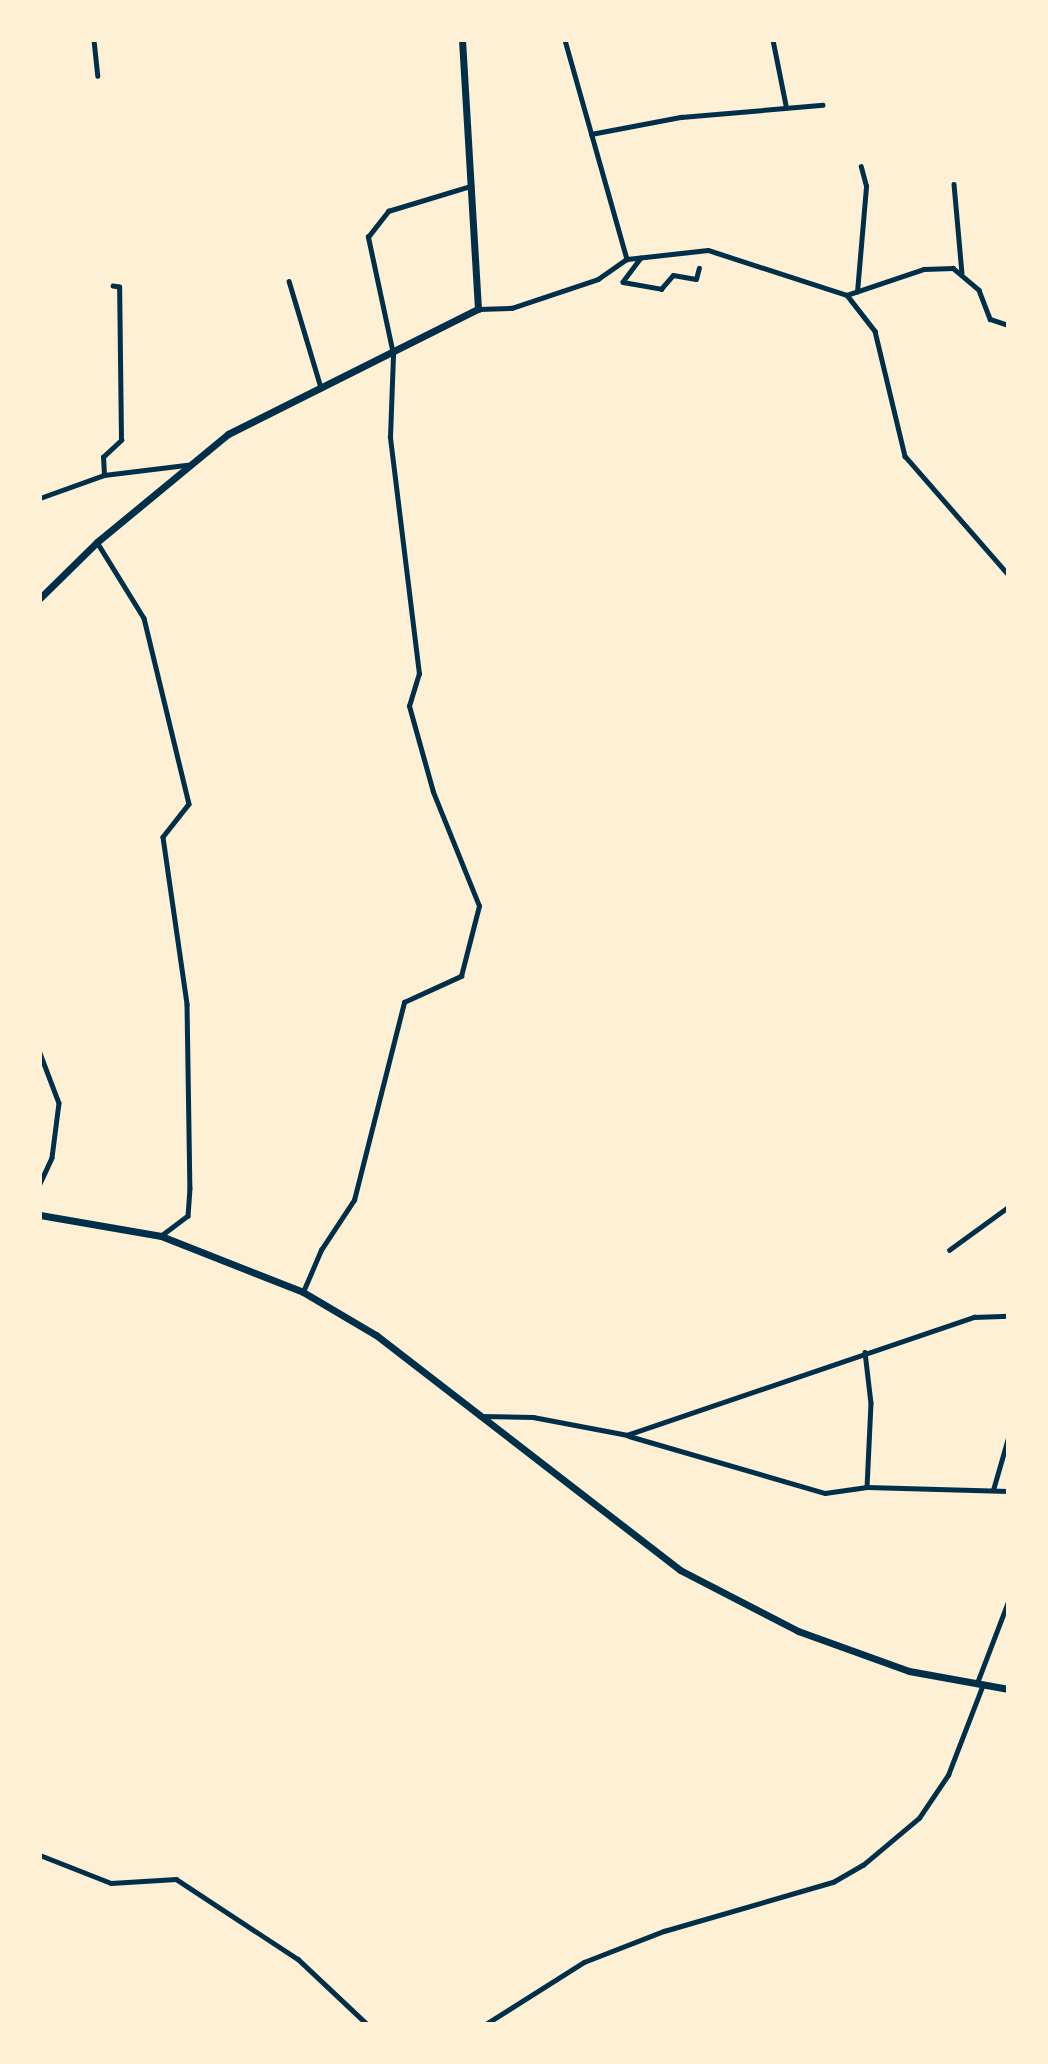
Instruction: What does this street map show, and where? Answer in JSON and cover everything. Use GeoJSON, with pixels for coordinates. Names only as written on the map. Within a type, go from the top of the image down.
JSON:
{"type":"FeatureCollection","features":[{"type":"Feature","properties":{"kind":"main road"},"geometry":{"type":"LineString","coordinates":[[40,598],[97,541],[231,433],[478,309],[474,185],[462,40]]}},
{"type":"Feature","properties":{"kind":"main road"},"geometry":{"type":"LineString","coordinates":[[40,1215],[161,1236],[303,1292],[376,1335],[680,1570],[797,1631],[909,1671],[979,1687],[1008,1689]]}},
{"type":"Feature","properties":{"kind":"street"},"geometry":{"type":"LineString","coordinates":[[94,40],[98,76]]}},
{"type":"Feature","properties":{"kind":"street"},"geometry":{"type":"LineString","coordinates":[[565,40],[626,259]]}},
{"type":"Feature","properties":{"kind":"street"},"geometry":{"type":"LineString","coordinates":[[773,40],[786,105]]}},
{"type":"Feature","properties":{"kind":"street"},"geometry":{"type":"LineString","coordinates":[[591,134],[786,105],[822,105]]}},
{"type":"Feature","properties":{"kind":"street"},"geometry":{"type":"LineString","coordinates":[[857,292],[866,186],[861,167]]}},
{"type":"Feature","properties":{"kind":"street"},"geometry":{"type":"LineString","coordinates":[[954,184],[962,273]]}},
{"type":"Feature","properties":{"kind":"street"},"geometry":{"type":"LineString","coordinates":[[303,1292],[321,1250],[354,1200],[404,1002],[461,976],[479,906],[433,792],[409,706],[419,674],[390,437],[393,354],[368,237],[388,211],[474,185]]}},
{"type":"Feature","properties":{"kind":"street"},"geometry":{"type":"LineString","coordinates":[[478,309],[525,304],[598,279],[626,259],[708,250],[847,295],[875,331],[905,456],[1008,574]]}},
{"type":"Feature","properties":{"kind":"street"},"geometry":{"type":"LineString","coordinates":[[642,257],[623,282],[661,289],[673,275],[696,279],[699,268]]}},
{"type":"Feature","properties":{"kind":"street"},"geometry":{"type":"LineString","coordinates":[[847,295],[924,269],[962,273],[979,290],[990,318],[1008,325]]}},
{"type":"Feature","properties":{"kind":"street"},"geometry":{"type":"LineString","coordinates":[[289,281],[321,388]]}},
{"type":"Feature","properties":{"kind":"street"},"geometry":{"type":"LineString","coordinates":[[104,475],[103,457],[121,440],[119,287],[113,286]]}},
{"type":"Feature","properties":{"kind":"street"},"geometry":{"type":"LineString","coordinates":[[40,498],[104,475],[187,466]]}},
{"type":"Feature","properties":{"kind":"street"},"geometry":{"type":"LineString","coordinates":[[97,541],[144,618],[189,804],[163,836],[187,1004],[190,1188],[188,1216],[161,1236]]}},
{"type":"Feature","properties":{"kind":"street"},"geometry":{"type":"LineString","coordinates":[[40,1052],[59,1103],[52,1158],[40,1184]]}},
{"type":"Feature","properties":{"kind":"street"},"geometry":{"type":"LineString","coordinates":[[949,1250],[1008,1207]]}},
{"type":"Feature","properties":{"kind":"street"},"geometry":{"type":"LineString","coordinates":[[627,1435],[974,1317],[1008,1317]]}},
{"type":"Feature","properties":{"kind":"street"},"geometry":{"type":"LineString","coordinates":[[865,1352],[871,1403],[867,1487]]}},
{"type":"Feature","properties":{"kind":"street"},"geometry":{"type":"LineString","coordinates":[[478,1416],[533,1417],[627,1435],[825,1493],[867,1487],[1008,1491]]}},
{"type":"Feature","properties":{"kind":"street"},"geometry":{"type":"LineString","coordinates":[[993,1490],[1008,1438]]}},
{"type":"Feature","properties":{"kind":"street"},"geometry":{"type":"LineString","coordinates":[[486,2024],[584,1962],[664,1931],[833,1882],[863,1865],[919,1818],[948,1775],[1008,1602]]}},
{"type":"Feature","properties":{"kind":"street"},"geometry":{"type":"LineString","coordinates":[[40,1855],[111,1883],[176,1879],[298,1959],[368,2024]]}}]}
